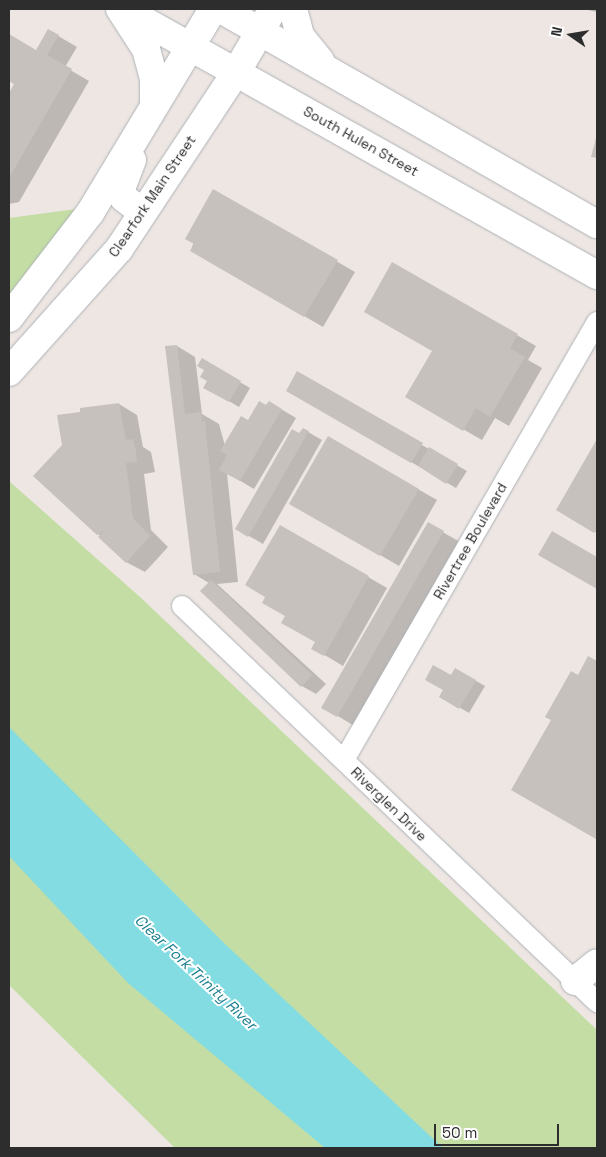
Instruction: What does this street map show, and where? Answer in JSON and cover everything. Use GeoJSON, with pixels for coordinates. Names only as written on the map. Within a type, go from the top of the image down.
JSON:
{"type":"FeatureCollection","features":[{"type":"Feature","properties":{"kind":"main road","name":"South Hulen Street"},"geometry":{"type":"LineString","coordinates":[[121,9],[237,71],[597,276]]}},
{"type":"Feature","properties":{"kind":"main road"},"geometry":{"type":"LineString","coordinates":[[121,9],[146,49],[154,79],[148,115],[121,189],[124,198],[142,212]]}},
{"type":"Feature","properties":{"kind":"main road"},"geometry":{"type":"LineString","coordinates":[[9,318],[90,212],[213,9]]}},
{"type":"Feature","properties":{"kind":"main road"},"geometry":{"type":"LineString","coordinates":[[221,9],[267,20],[325,68],[597,224]]}},
{"type":"Feature","properties":{"kind":"main road"},"geometry":{"type":"LineString","coordinates":[[293,9],[300,36],[325,68]]}},
{"type":"Feature","properties":{"kind":"main road","name":"Clearfork Main Street"},"geometry":{"type":"LineString","coordinates":[[9,372],[119,249],[237,71],[267,20]]}},
{"type":"Feature","properties":{"kind":"main road"},"geometry":{"type":"LineString","coordinates":[[575,981],[597,963]]}},
{"type":"Feature","properties":{"kind":"street","name":"Rivertree Boulevard"},"geometry":{"type":"LineString","coordinates":[[344,760],[597,322]]}},
{"type":"Feature","properties":{"kind":"street","name":"Riverglen Drive"},"geometry":{"type":"LineString","coordinates":[[182,606],[597,1002]]}},
{"type":"Feature","properties":{"kind":"green space"},"geometry":{"type":"Polygon","coordinates":[[[76,209],[9,295],[9,218],[76,209]]]}},
{"type":"Feature","properties":{"kind":"green space"},"geometry":{"type":"Polygon","coordinates":[[[9,481],[140,597],[597,1030],[597,1148],[175,1148],[9,985],[9,481]]]}},
{"type":"Feature","properties":{"kind":"water","name":"Clear Fork Trinity River"},"geometry":{"type":"Polygon","coordinates":[[[9,727],[226,945],[443,1148],[325,1148],[128,983],[9,856],[9,727]]]}},
{"type":"Feature","properties":{"kind":"building"},"geometry":{"type":"Polygon","coordinates":[[[48,29],[59,35],[47,55],[72,69],[9,178],[9,93],[14,84],[9,81],[9,34],[36,50],[48,29]]]}},
{"type":"Feature","properties":{"kind":"building"},"geometry":{"type":"Polygon","coordinates":[[[597,134],[597,158],[591,157],[597,134]]]}},
{"type":"Feature","properties":{"kind":"building"},"geometry":{"type":"Polygon","coordinates":[[[213,189],[338,260],[304,317],[190,251],[194,244],[185,239],[213,189]]]}},
{"type":"Feature","properties":{"kind":"building"},"geometry":{"type":"Polygon","coordinates":[[[392,262],[518,334],[510,348],[525,357],[490,417],[476,408],[463,431],[405,397],[432,351],[364,312],[392,262]]]}},
{"type":"Feature","properties":{"kind":"building"},"geometry":{"type":"Polygon","coordinates":[[[177,345],[185,414],[201,412],[202,422],[205,421],[220,572],[193,575],[165,346],[177,345]]]}},
{"type":"Feature","properties":{"kind":"building"},"geometry":{"type":"Polygon","coordinates":[[[202,358],[241,381],[229,402],[203,388],[207,381],[200,377],[204,370],[197,366],[202,358]]]}},
{"type":"Feature","properties":{"kind":"building"},"geometry":{"type":"Polygon","coordinates":[[[297,371],[423,443],[411,463],[286,391],[297,371]]]}},
{"type":"Feature","properties":{"kind":"building"},"geometry":{"type":"Polygon","coordinates":[[[259,401],[266,405],[269,401],[282,409],[240,481],[219,470],[227,455],[220,451],[241,416],[248,420],[259,401]]]}},
{"type":"Feature","properties":{"kind":"building"},"geometry":{"type":"Polygon","coordinates":[[[119,403],[126,440],[133,439],[136,450],[137,462],[126,463],[133,518],[150,536],[126,563],[98,537],[104,531],[97,535],[33,476],[62,445],[57,415],[80,412],[80,408],[119,403]]]}},
{"type":"Feature","properties":{"kind":"building"},"geometry":{"type":"Polygon","coordinates":[[[303,428],[309,431],[248,537],[235,529],[292,429],[299,433],[303,428]]]}},
{"type":"Feature","properties":{"kind":"building"},"geometry":{"type":"Polygon","coordinates":[[[328,436],[419,489],[380,556],[289,504],[328,436]]]}},
{"type":"Feature","properties":{"kind":"building"},"geometry":{"type":"Polygon","coordinates":[[[597,439],[597,528],[594,533],[556,510],[597,439]]]}},
{"type":"Feature","properties":{"kind":"building"},"geometry":{"type":"Polygon","coordinates":[[[429,447],[458,464],[446,484],[418,466],[429,447]]]}},
{"type":"Feature","properties":{"kind":"building"},"geometry":{"type":"Polygon","coordinates":[[[428,522],[444,531],[337,717],[321,708],[428,522]]]}},
{"type":"Feature","properties":{"kind":"building"},"geometry":{"type":"Polygon","coordinates":[[[280,525],[369,576],[324,656],[311,649],[315,642],[281,623],[285,616],[262,603],[265,597],[245,585],[280,525]]]}},
{"type":"Feature","properties":{"kind":"building"},"geometry":{"type":"Polygon","coordinates":[[[552,531],[597,557],[597,589],[538,555],[552,531]]]}},
{"type":"Feature","properties":{"kind":"building"},"geometry":{"type":"Polygon","coordinates":[[[211,580],[312,675],[301,687],[200,591],[211,580]]]}},
{"type":"Feature","properties":{"kind":"building"},"geometry":{"type":"Polygon","coordinates":[[[588,656],[597,661],[596,839],[511,790],[551,720],[545,717],[571,671],[578,675],[588,656]]]}},
{"type":"Feature","properties":{"kind":"building"},"geometry":{"type":"Polygon","coordinates":[[[433,665],[451,675],[455,668],[476,680],[459,709],[439,697],[443,690],[425,680],[433,665]]]}}]}
